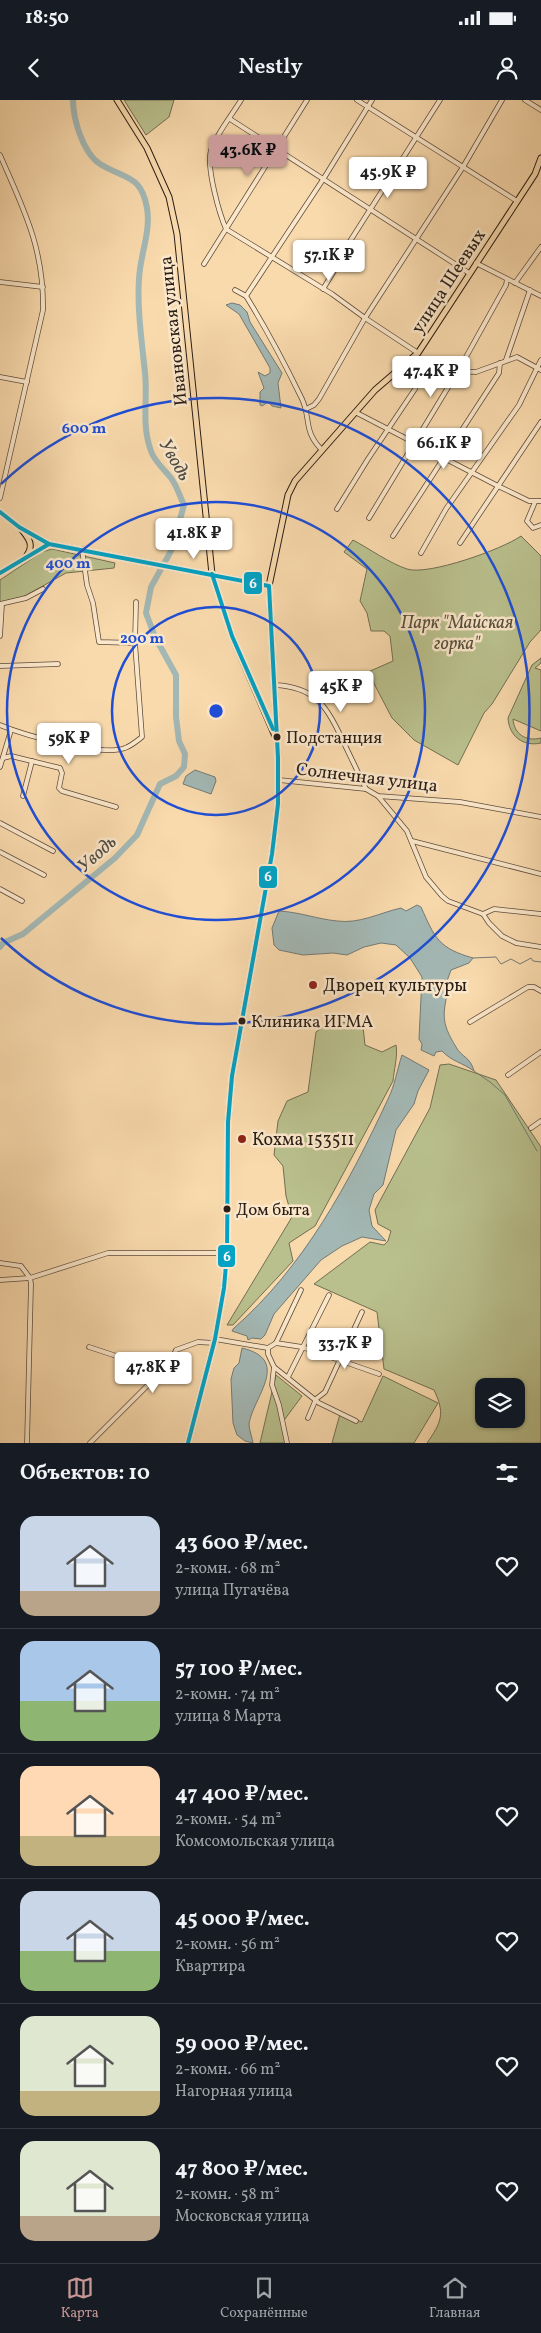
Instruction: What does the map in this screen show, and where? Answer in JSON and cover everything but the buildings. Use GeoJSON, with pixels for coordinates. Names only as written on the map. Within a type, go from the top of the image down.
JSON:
{"type":"FeatureCollection","features":[{"type":"Feature","properties":{"kind":"main road","name":"Ивановская улица"},"geometry":{"type":"LineString","coordinates":[[117,100],[147,148],[169,197],[178,234],[212,574],[232,636],[277,741]]}},
{"type":"Feature","properties":{"kind":"main road","name":"улица Шеевых"},"geometry":{"type":"LineString","coordinates":[[270,586],[288,495],[295,480],[381,384],[402,369],[418,353],[535,174],[541,158]]}},
{"type":"Feature","properties":{"kind":"main road"},"geometry":{"type":"LineString","coordinates":[[0,512],[19,527],[49,544],[270,586]]}},
{"type":"Feature","properties":{"kind":"main road"},"geometry":{"type":"LineString","coordinates":[[19,527],[31,544],[31,548],[25,557]]}},
{"type":"Feature","properties":{"kind":"main road"},"geometry":{"type":"LineString","coordinates":[[0,573],[49,544]]}},
{"type":"Feature","properties":{"kind":"main road","name":"Ивановская улица"},"geometry":{"type":"LineString","coordinates":[[188,1443],[214,1341],[227,1253],[230,1098],[235,1056],[272,854],[279,780],[270,586]]}},
{"type":"Feature","properties":{"kind":"main road"},"geometry":{"type":"LineString","coordinates":[[263,706],[271,708],[276,705]]}},
{"type":"Feature","properties":{"kind":"street"},"geometry":{"type":"LineString","coordinates":[[241,100],[212,147],[209,163],[215,195],[226,229],[344,301],[365,318],[418,353]]}},
{"type":"Feature","properties":{"kind":"street"},"geometry":{"type":"LineString","coordinates":[[204,264],[307,100]]}},
{"type":"Feature","properties":{"kind":"street"},"geometry":{"type":"LineString","coordinates":[[357,100],[517,201]]}},
{"type":"Feature","properties":{"kind":"street"},"geometry":{"type":"LineString","coordinates":[[246,296],[324,178],[372,100]]}},
{"type":"Feature","properties":{"kind":"street"},"geometry":{"type":"LineString","coordinates":[[323,289],[334,271],[338,260],[440,100]]}},
{"type":"Feature","properties":{"kind":"street"},"geometry":{"type":"LineString","coordinates":[[306,409],[314,405],[318,399],[365,318],[463,167],[502,100]]}},
{"type":"Feature","properties":{"kind":"street"},"geometry":{"type":"LineString","coordinates":[[525,100],[541,110]]}},
{"type":"Feature","properties":{"kind":"street"},"geometry":{"type":"LineString","coordinates":[[230,119],[469,273]]}},
{"type":"Feature","properties":{"kind":"street"},"geometry":{"type":"LineString","coordinates":[[0,155],[27,214],[43,287],[43,310],[0,498]]}},
{"type":"Feature","properties":{"kind":"street"},"geometry":{"type":"LineString","coordinates":[[515,283],[541,247]]}},
{"type":"Feature","properties":{"kind":"street"},"geometry":{"type":"LineString","coordinates":[[476,263],[541,296]]}},
{"type":"Feature","properties":{"kind":"street"},"geometry":{"type":"LineString","coordinates":[[369,518],[457,372],[507,279]]}},
{"type":"Feature","properties":{"kind":"street"},"geometry":{"type":"LineString","coordinates":[[0,282],[43,287]]}},
{"type":"Feature","properties":{"kind":"street"},"geometry":{"type":"LineString","coordinates":[[235,290],[246,296],[286,362],[306,409],[307,424],[311,437],[321,449]]}},
{"type":"Feature","properties":{"kind":"street"},"geometry":{"type":"LineString","coordinates":[[506,360],[530,290]]}},
{"type":"Feature","properties":{"kind":"street"},"geometry":{"type":"LineString","coordinates":[[402,369],[476,372],[488,370],[506,360],[518,357],[539,369]]}},
{"type":"Feature","properties":{"kind":"street"},"geometry":{"type":"LineString","coordinates":[[421,554],[446,508],[518,405],[539,369],[541,360]]}},
{"type":"Feature","properties":{"kind":"street"},"geometry":{"type":"LineString","coordinates":[[393,536],[499,373],[500,363]]}},
{"type":"Feature","properties":{"kind":"street"},"geometry":{"type":"LineString","coordinates":[[337,509],[416,389],[419,378],[418,370]]}},
{"type":"Feature","properties":{"kind":"street"},"geometry":{"type":"LineString","coordinates":[[0,377],[27,382]]}},
{"type":"Feature","properties":{"kind":"street"},"geometry":{"type":"LineString","coordinates":[[355,412],[498,486],[535,502],[541,501]]}},
{"type":"Feature","properties":{"kind":"street"},"geometry":{"type":"LineString","coordinates":[[460,542],[541,422]]}},
{"type":"Feature","properties":{"kind":"street"},"geometry":{"type":"LineString","coordinates":[[535,502],[527,521],[533,528],[541,525]]}},
{"type":"Feature","properties":{"kind":"street"},"geometry":{"type":"LineString","coordinates":[[82,549],[86,585],[93,603],[99,642],[136,642]]}},
{"type":"Feature","properties":{"kind":"street"},"geometry":{"type":"LineString","coordinates":[[0,636],[1,604],[26,598],[43,589]]}},
{"type":"Feature","properties":{"kind":"street"},"geometry":{"type":"LineString","coordinates":[[0,725],[66,744],[114,750],[126,748],[142,737],[136,642],[136,602]]}},
{"type":"Feature","properties":{"kind":"street"},"geometry":{"type":"LineString","coordinates":[[0,666],[58,664]]}},
{"type":"Feature","properties":{"kind":"street"},"geometry":{"type":"LineString","coordinates":[[275,685],[292,686],[305,691],[332,716],[366,788]]}},
{"type":"Feature","properties":{"kind":"street"},"geometry":{"type":"LineString","coordinates":[[0,768],[12,730]]}},
{"type":"Feature","properties":{"kind":"street"},"geometry":{"type":"LineString","coordinates":[[3,758],[11,756],[60,768],[62,773],[59,788],[62,791],[116,807]]}},
{"type":"Feature","properties":{"kind":"street"},"geometry":{"type":"LineString","coordinates":[[23,796],[32,761]]}},
{"type":"Feature","properties":{"kind":"street","name":"Солнечная улица"},"geometry":{"type":"LineString","coordinates":[[279,780],[366,788],[378,796],[460,802],[541,817]]}},
{"type":"Feature","properties":{"kind":"street"},"geometry":{"type":"LineString","coordinates":[[378,796],[407,831],[426,877],[442,896],[483,914],[488,923],[502,936],[516,943],[541,947]]}},
{"type":"Feature","properties":{"kind":"street"},"geometry":{"type":"LineString","coordinates":[[0,823],[54,850]]}},
{"type":"Feature","properties":{"kind":"street"},"geometry":{"type":"LineString","coordinates":[[412,841],[541,874]]}},
{"type":"Feature","properties":{"kind":"street"},"geometry":{"type":"LineString","coordinates":[[0,852],[44,875]]}},
{"type":"Feature","properties":{"kind":"street"},"geometry":{"type":"LineString","coordinates":[[0,889],[22,901]]}},
{"type":"Feature","properties":{"kind":"street"},"geometry":{"type":"LineString","coordinates":[[483,914],[494,909],[541,914]]}},
{"type":"Feature","properties":{"kind":"street"},"geometry":{"type":"LineString","coordinates":[[470,1022],[528,987],[534,987],[541,991]]}},
{"type":"Feature","properties":{"kind":"street"},"geometry":{"type":"LineString","coordinates":[[508,1074],[541,1052]]}},
{"type":"Feature","properties":{"kind":"street"},"geometry":{"type":"LineString","coordinates":[[531,1128],[541,1121]]}},
{"type":"Feature","properties":{"kind":"street"},"geometry":{"type":"LineString","coordinates":[[0,1280],[30,1278],[108,1253],[227,1253]]}},
{"type":"Feature","properties":{"kind":"street"},"geometry":{"type":"LineString","coordinates":[[0,1263],[21,1266],[30,1278],[27,1443]]}},
{"type":"Feature","properties":{"kind":"street"},"geometry":{"type":"LineString","coordinates":[[93,1442],[162,1371],[179,1348],[198,1342],[214,1341],[268,1348],[276,1343],[301,1290]]}},
{"type":"Feature","properties":{"kind":"street"},"geometry":{"type":"LineString","coordinates":[[288,1378],[329,1295]]}},
{"type":"Feature","properties":{"kind":"street"},"geometry":{"type":"LineString","coordinates":[[308,1418],[316,1399],[325,1392],[362,1312]]}},
{"type":"Feature","properties":{"kind":"street"},"geometry":{"type":"LineString","coordinates":[[276,1343],[302,1347],[379,1374]]}},
{"type":"Feature","properties":{"kind":"street"},"geometry":{"type":"LineString","coordinates":[[89,1347],[162,1371]]}},
{"type":"Feature","properties":{"kind":"street"},"geometry":{"type":"LineString","coordinates":[[268,1348],[268,1354],[274,1367],[316,1399],[319,1404],[356,1421]]}},
{"type":"Feature","properties":{"kind":"street"},"geometry":{"type":"LineString","coordinates":[[274,1367],[272,1385],[279,1405],[287,1443]]}},
{"type":"Feature","properties":{"kind":"green space"},"geometry":{"type":"Polygon","coordinates":[[[124,100],[174,100],[169,117],[146,135],[124,100]]]}},
{"type":"Feature","properties":{"kind":"green space","name":"Парк \"Майская горка\""},"geometry":{"type":"Polygon","coordinates":[[[521,536],[541,556],[541,630],[530,642],[492,704],[484,713],[458,765],[414,740],[392,718],[368,672],[393,661],[390,636],[384,631],[371,631],[367,613],[360,601],[367,569],[344,552],[353,540],[407,569],[431,569],[483,554],[521,536]]]}},
{"type":"Feature","properties":{"kind":"green space"},"geometry":{"type":"Polygon","coordinates":[[[52,549],[115,563],[114,568],[66,573],[23,597],[0,602],[0,580],[42,552],[52,549]]]}},
{"type":"Feature","properties":{"kind":"green space"},"geometry":{"type":"Polygon","coordinates":[[[541,658],[541,663],[535,668],[541,670],[541,731],[513,719],[518,733],[522,736],[530,739],[541,738],[541,743],[534,744],[523,742],[514,735],[508,718],[532,665],[541,658]]]}},
{"type":"Feature","properties":{"kind":"green space"},"geometry":{"type":"Polygon","coordinates":[[[333,1020],[363,1027],[365,1045],[382,1052],[396,1045],[393,1081],[315,1226],[289,1243],[293,1261],[233,1325],[227,1325],[292,1217],[286,1196],[283,1166],[274,1155],[278,1121],[287,1101],[308,1092],[316,1032],[333,1020]]]}},
{"type":"Feature","properties":{"kind":"green space"},"geometry":{"type":"Polygon","coordinates":[[[449,1064],[496,1080],[541,1147],[541,1443],[427,1443],[439,1423],[441,1411],[434,1390],[384,1369],[377,1312],[314,1284],[370,1242],[384,1245],[388,1241],[391,1231],[378,1224],[375,1210],[430,1108],[440,1065],[449,1064]]]}},
{"type":"Feature","properties":{"kind":"green space"},"geometry":{"type":"Polygon","coordinates":[[[276,1375],[302,1396],[282,1423],[286,1443],[260,1443],[276,1375]]]}},
{"type":"Feature","properties":{"kind":"green space"},"geometry":{"type":"Polygon","coordinates":[[[383,1376],[438,1403],[414,1443],[332,1443],[340,1414],[362,1422],[383,1376]]]}},
{"type":"Feature","properties":{"kind":"shaded area"},"geometry":{"type":"Polygon","coordinates":[[[232,303],[240,305],[247,312],[250,322],[282,373],[278,383],[281,408],[272,406],[268,402],[262,406],[260,405],[260,392],[264,388],[258,372],[265,376],[270,373],[270,368],[239,314],[226,305],[232,303]]]}},
{"type":"Feature","properties":{"kind":"shaded area"},"geometry":{"type":"Polygon","coordinates":[[[195,770],[215,777],[216,781],[211,794],[183,784],[186,776],[195,770]]]}},
{"type":"Feature","properties":{"kind":"shaded area"},"geometry":{"type":"Polygon","coordinates":[[[417,905],[421,907],[434,934],[445,946],[473,958],[469,963],[451,970],[447,981],[449,985],[444,1017],[447,1030],[458,1051],[470,1062],[474,1071],[442,1051],[436,1052],[434,1056],[421,1050],[422,1044],[419,1039],[422,977],[410,958],[396,945],[381,943],[364,947],[347,955],[333,953],[303,955],[279,950],[274,945],[272,928],[279,911],[345,922],[362,920],[401,908],[406,911],[417,905]]]}},
{"type":"Feature","properties":{"kind":"shaded area"},"geometry":{"type":"Polygon","coordinates":[[[402,1055],[429,1070],[418,1091],[414,1104],[396,1130],[383,1185],[374,1194],[369,1210],[372,1226],[386,1241],[362,1237],[342,1246],[321,1260],[274,1314],[265,1335],[261,1339],[252,1338],[248,1340],[247,1336],[232,1331],[282,1279],[303,1251],[341,1192],[390,1094],[402,1055]]]}},
{"type":"Feature","properties":{"kind":"shaded area"},"geometry":{"type":"Polygon","coordinates":[[[242,1348],[257,1354],[265,1361],[267,1370],[266,1380],[249,1424],[253,1443],[245,1441],[237,1435],[233,1423],[231,1379],[234,1368],[239,1363],[242,1348]]]}},
{"type":"Feature","properties":{"kind":"waterway","name":"Уводь"},"geometry":{"type":"LineString","coordinates":[[0,947],[3,943],[23,934],[115,858],[137,835],[160,784],[176,776],[184,767],[185,754],[179,741],[176,717],[176,675],[155,637],[146,613],[151,587],[171,551],[184,505],[173,481],[152,455],[146,431],[146,383],[140,326],[139,291],[140,270],[148,226],[147,208],[144,197],[136,183],[100,164],[89,152],[77,126],[73,100]]}},
{"type":"Feature","properties":{"kind":"waterway"},"geometry":{"type":"LineString","coordinates":[[473,958],[496,957],[501,964],[511,959],[520,964],[531,958],[533,961],[541,962]]}},
{"type":"Feature","properties":{"kind":"waterway"},"geometry":{"type":"LineString","coordinates":[[474,1071],[505,1095],[537,1151]]}},
{"type":"Feature","properties":{"kind":"transit line","name":"6"},"geometry":{"type":"LineString","coordinates":[[0,512],[19,527],[49,544],[269,586],[278,758],[278,804],[272,854],[232,1076],[228,1122],[227,1253],[224,1288],[215,1339],[188,1443]]}},
{"type":"Feature","properties":{"kind":"transit line","name":"6"},"geometry":{"type":"LineString","coordinates":[[0,573],[49,544]]}},
{"type":"Feature","properties":{"kind":"transit line","name":"6"},"geometry":{"type":"LineString","coordinates":[[212,574],[232,636],[273,729]]}},
{"type":"Feature","properties":{"kind":"place","name":"Подстанция"},"geometry":{"type":"Point","coordinates":[277,737]}},
{"type":"Feature","properties":{"kind":"place","name":"Дворец культуры"},"geometry":{"type":"Point","coordinates":[313,985]}},
{"type":"Feature","properties":{"kind":"place","name":"Клиника ИГМА"},"geometry":{"type":"Point","coordinates":[242,1021]}},
{"type":"Feature","properties":{"kind":"place","name":"Кохма 153511"},"geometry":{"type":"Point","coordinates":[242,1139]}},
{"type":"Feature","properties":{"kind":"place","name":"Дом быта"},"geometry":{"type":"Point","coordinates":[227,1209]}}]}
